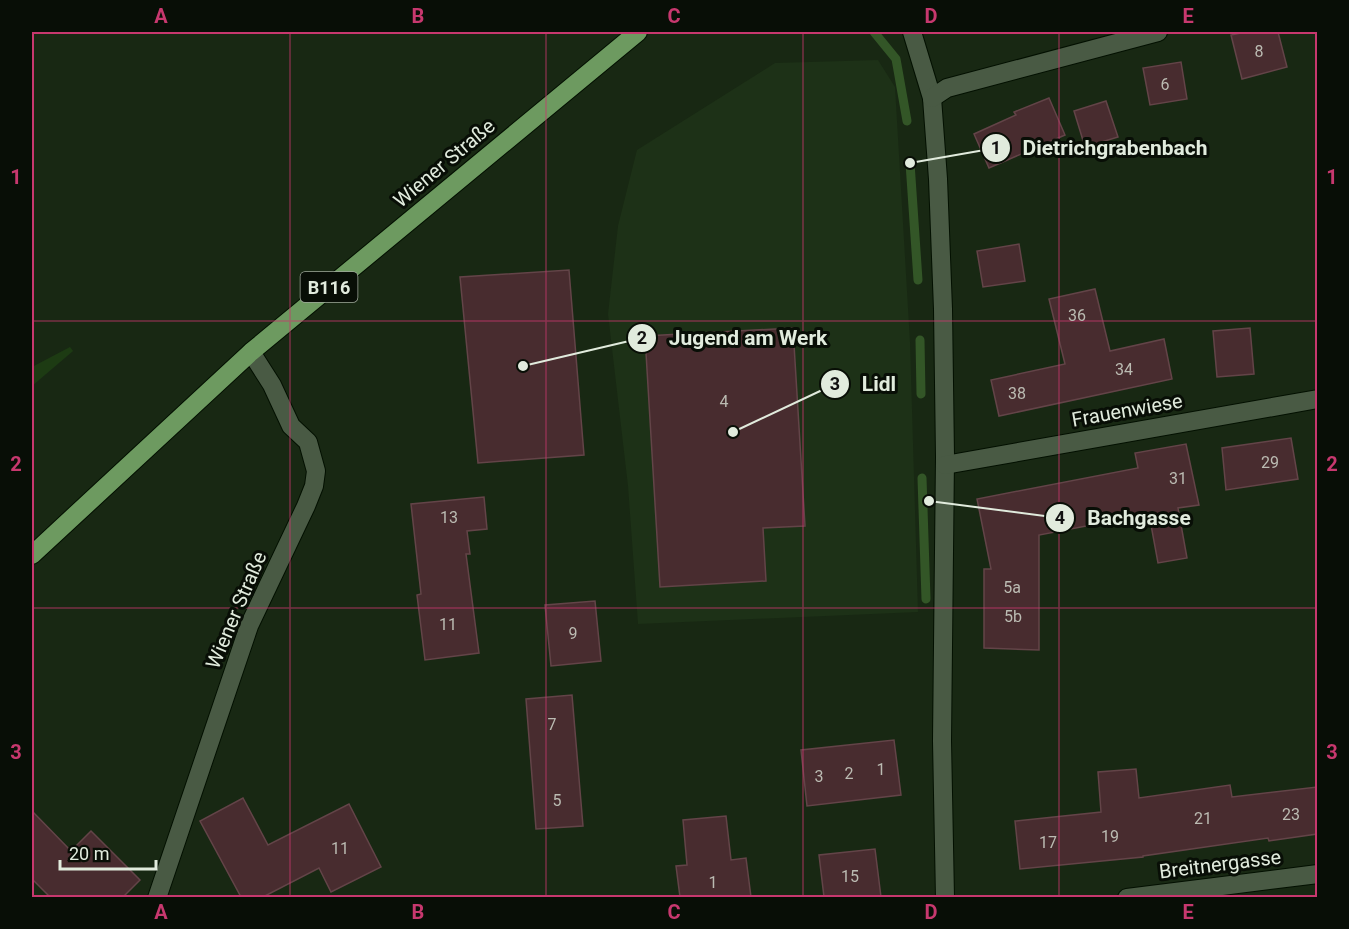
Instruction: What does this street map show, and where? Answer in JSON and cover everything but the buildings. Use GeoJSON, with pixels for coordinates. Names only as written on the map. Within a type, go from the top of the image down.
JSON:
{"type":"FeatureCollection","features":[{"type":"Feature","properties":{"kind":"main road","name":"Wiener Straße"},"geometry":{"type":"LineString","coordinates":[[32,555],[251,352],[638,32]]}},
{"type":"Feature","properties":{"kind":"street"},"geometry":{"type":"LineString","coordinates":[[912,32],[932,98],[944,309],[942,741],[945,897]]}},
{"type":"Feature","properties":{"kind":"street"},"geometry":{"type":"LineString","coordinates":[[932,98],[947,88],[1158,32]]}},
{"type":"Feature","properties":{"kind":"street","name":"Wiener Straße"},"geometry":{"type":"LineString","coordinates":[[157,897],[249,626],[314,486],[316,471],[308,442],[291,426],[272,385],[251,352]]}},
{"type":"Feature","properties":{"kind":"street","name":"Frauenwiese"},"geometry":{"type":"LineString","coordinates":[[945,465],[1317,399]]}},
{"type":"Feature","properties":{"kind":"street","name":"Breitnergasse"},"geometry":{"type":"LineString","coordinates":[[1127,897],[1317,874]]}},
{"type":"Feature","properties":{"kind":"shaded area"},"geometry":{"type":"Polygon","coordinates":[[[878,60],[895,87],[910,342],[918,612],[638,624],[628,486],[608,314],[618,226],[637,150],[775,63],[878,60]]]}},
{"type":"Feature","properties":{"kind":"shaded area"},"geometry":{"type":"Polygon","coordinates":[[[70,347],[73,351],[32,386],[32,367],[70,347]]]}},
{"type":"Feature","properties":{"kind":"waterway"},"geometry":{"type":"LineString","coordinates":[[874,32],[896,59],[907,121]]}},
{"type":"Feature","properties":{"kind":"waterway"},"geometry":{"type":"LineString","coordinates":[[910,163],[918,280]]}},
{"type":"Feature","properties":{"kind":"waterway"},"geometry":{"type":"LineString","coordinates":[[920,340],[921,394]]}},
{"type":"Feature","properties":{"kind":"waterway"},"geometry":{"type":"LineString","coordinates":[[922,478],[926,599]]}},
{"type":"Feature","properties":{"kind":"place","name":"Dietrichgrabenbach"},"geometry":{"type":"Point","coordinates":[910,163]}},
{"type":"Feature","properties":{"kind":"place","name":"Jugend am Werk"},"geometry":{"type":"Point","coordinates":[523,366]}},
{"type":"Feature","properties":{"kind":"place","name":"Lidl"},"geometry":{"type":"Point","coordinates":[733,432]}},
{"type":"Feature","properties":{"kind":"place","name":"Bachgasse"},"geometry":{"type":"Point","coordinates":[929,501]}}]}
